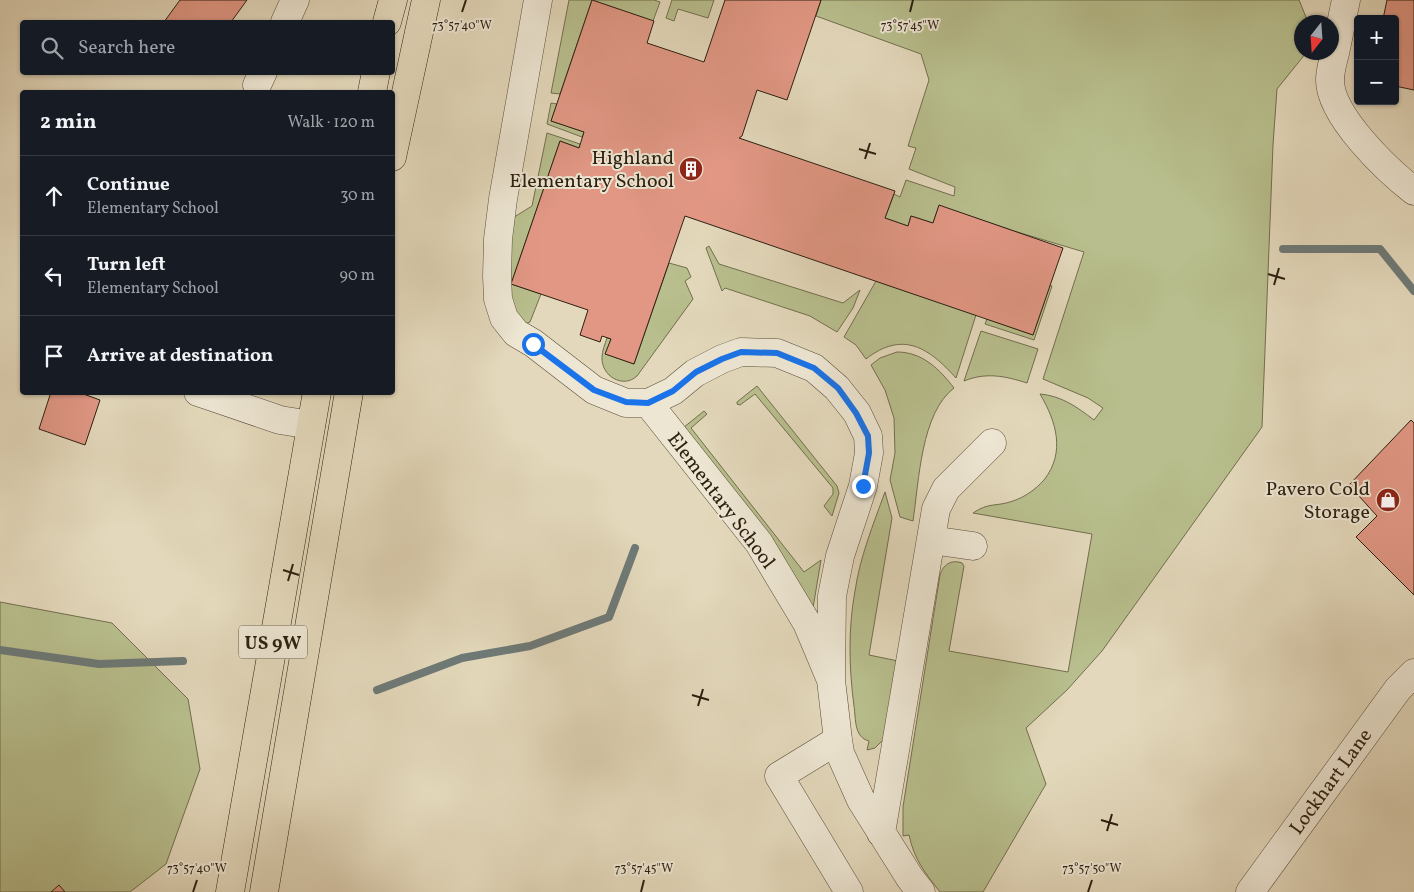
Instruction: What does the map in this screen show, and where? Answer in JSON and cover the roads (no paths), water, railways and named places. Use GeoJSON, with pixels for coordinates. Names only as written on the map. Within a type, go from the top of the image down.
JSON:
{"type":"FeatureCollection","features":[{"type":"Feature","properties":{"kind":"highway"},"geometry":{"type":"LineString","coordinates":[[388,20],[393,0]]}},
{"type":"Feature","properties":{"kind":"highway"},"geometry":{"type":"LineString","coordinates":[[395,143],[426,0]]}},
{"type":"Feature","properties":{"kind":"highway"},"geometry":{"type":"LineString","coordinates":[[372,90],[375,75]]}},
{"type":"Feature","properties":{"kind":"highway","name":"US 9W"},"geometry":{"type":"LineString","coordinates":[[230,892],[316,395]]}},
{"type":"Feature","properties":{"kind":"highway","name":"US 9W"},"geometry":{"type":"LineString","coordinates":[[264,892],[348,395]]}},
{"type":"Feature","properties":{"kind":"street"},"geometry":{"type":"LineString","coordinates":[[286,20],[295,0]]}},
{"type":"Feature","properties":{"kind":"street"},"geometry":{"type":"LineString","coordinates":[[538,0],[503,199],[498,239],[498,299],[504,318],[516,333],[594,390],[626,402],[648,403]]}},
{"type":"Feature","properties":{"kind":"street"},"geometry":{"type":"LineString","coordinates":[[1346,0],[1330,78],[1333,94],[1350,126],[1387,168],[1414,191]]}},
{"type":"Feature","properties":{"kind":"street","name":"Elementary School"},"geometry":{"type":"LineString","coordinates":[[831,680],[807,623],[759,543],[648,403],[673,391],[696,372],[741,352],[777,353],[814,368],[838,388],[856,413],[868,436],[869,453],[863,486],[840,556],[832,596],[831,680],[840,753],[861,800],[910,878],[921,892]]}},
{"type":"Feature","properties":{"kind":"street"},"geometry":{"type":"LineString","coordinates":[[207,395],[280,420],[311,425]]}},
{"type":"Feature","properties":{"kind":"street"},"geometry":{"type":"LineString","coordinates":[[882,833],[936,509],[946,489],[992,443]]}},
{"type":"Feature","properties":{"kind":"street"},"geometry":{"type":"LineString","coordinates":[[931,540],[973,546]]}},
{"type":"Feature","properties":{"kind":"street","name":"Lockhart Lane"},"geometry":{"type":"LineString","coordinates":[[1250,892],[1398,689],[1414,673]]}},
{"type":"Feature","properties":{"kind":"street"},"geometry":{"type":"LineString","coordinates":[[838,740],[779,776],[849,892]]}},
{"type":"Feature","properties":{"kind":"waterway"},"geometry":{"type":"LineString","coordinates":[[1283,249],[1380,249],[1414,291]]}},
{"type":"Feature","properties":{"kind":"waterway"},"geometry":{"type":"LineString","coordinates":[[377,690],[462,658],[530,646],[609,617],[635,548]]}},
{"type":"Feature","properties":{"kind":"waterway"},"geometry":{"type":"LineString","coordinates":[[0,650],[99,664],[183,661]]}},
{"type":"Feature","properties":{"kind":"place","name":"Highland Elementary School"},"geometry":{"type":"Point","coordinates":[691,169]}},
{"type":"Feature","properties":{"kind":"place","name":"Pavero Cold Storage"},"geometry":{"type":"Point","coordinates":[1388,500]}}]}
